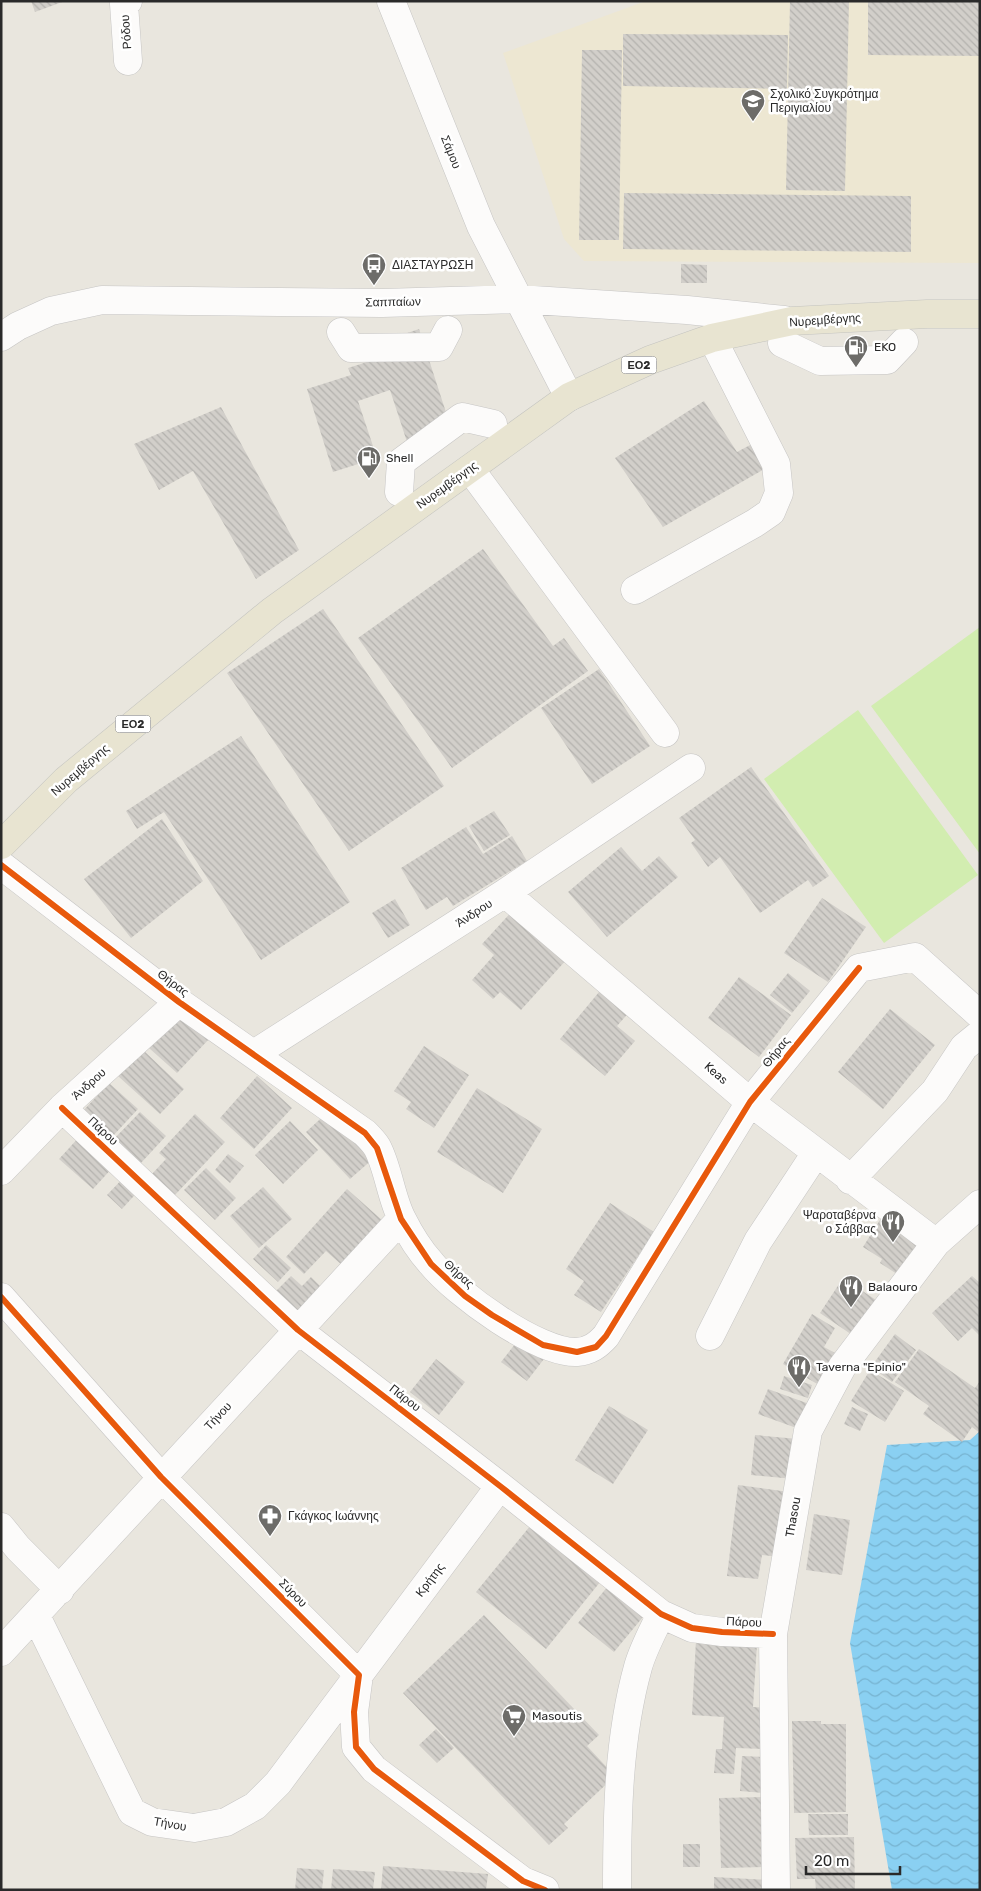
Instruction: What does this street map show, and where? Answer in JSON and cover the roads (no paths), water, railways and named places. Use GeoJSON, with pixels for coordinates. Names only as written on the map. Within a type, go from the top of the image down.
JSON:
{"type":"FeatureCollection","features":[{"type":"Feature","properties":{"kind":"main road","name":"Νυρεμβέργης"},"geometry":{"type":"LineString","coordinates":[[1,846],[66,780],[272,611],[569,397],[650,360],[712,338],[787,332],[927,314],[980,314]]}},
{"type":"Feature","properties":{"kind":"street","name":"Σάμου"},"geometry":{"type":"LineString","coordinates":[[391,1],[481,226],[569,397]]}},
{"type":"Feature","properties":{"kind":"street","name":"Ρόδου"},"geometry":{"type":"LineString","coordinates":[[125,2],[128,61]]}},
{"type":"Feature","properties":{"kind":"street","name":"Σαππαίων"},"geometry":{"type":"LineString","coordinates":[[1,337],[18,326],[51,311],[102,300],[382,302],[518,299],[687,310],[787,332],[820,361],[887,360],[904,342]]}},
{"type":"Feature","properties":{"kind":"street"},"geometry":{"type":"LineString","coordinates":[[341,332],[351,348],[439,347],[448,330]]}},
{"type":"Feature","properties":{"kind":"street"},"geometry":{"type":"LineString","coordinates":[[635,590],[771,512],[779,493],[776,464],[712,338]]}},
{"type":"Feature","properties":{"kind":"street"},"geometry":{"type":"LineString","coordinates":[[399,492],[400,462],[462,417],[493,424]]}},
{"type":"Feature","properties":{"kind":"street"},"geometry":{"type":"LineString","coordinates":[[470,469],[664,733]]}},
{"type":"Feature","properties":{"kind":"street","name":"Άνδρου"},"geometry":{"type":"LineString","coordinates":[[254,1054],[506,893],[691,768]]}},
{"type":"Feature","properties":{"kind":"street","name":"Θήρας"},"geometry":{"type":"LineString","coordinates":[[1,865],[179,1002],[365,1132],[377,1148],[401,1218],[431,1264],[465,1296],[492,1315],[543,1345],[577,1352],[596,1347],[606,1336],[750,1102],[859,968],[915,957],[980,1015]]}},
{"type":"Feature","properties":{"kind":"street","name":"Keas"},"geometry":{"type":"LineString","coordinates":[[506,893],[750,1102],[850,1180],[936,1243]]}},
{"type":"Feature","properties":{"kind":"street","name":"Άνδρου"},"geometry":{"type":"LineString","coordinates":[[1,1170],[62,1108],[179,1002]]}},
{"type":"Feature","properties":{"kind":"street"},"geometry":{"type":"LineString","coordinates":[[850,1180],[935,1091],[972,1040]]}},
{"type":"Feature","properties":{"kind":"street","name":"Πάρου"},"geometry":{"type":"LineString","coordinates":[[62,1108],[298,1330],[500,1486],[661,1614],[692,1628],[722,1632],[773,1634]]}},
{"type":"Feature","properties":{"kind":"street"},"geometry":{"type":"LineString","coordinates":[[710,1336],[758,1241],[816,1153]]}},
{"type":"Feature","properties":{"kind":"street","name":"Thasou"},"geometry":{"type":"LineString","coordinates":[[776,1890],[773,1634],[808,1432],[842,1367],[936,1243],[980,1204]]}},
{"type":"Feature","properties":{"kind":"street","name":"Τήνου"},"geometry":{"type":"LineString","coordinates":[[1,1652],[401,1218]]}},
{"type":"Feature","properties":{"kind":"street","name":"Σύρου"},"geometry":{"type":"LineString","coordinates":[[1,1297],[161,1477],[359,1675]]}},
{"type":"Feature","properties":{"kind":"street","name":"Κρήτης"},"geometry":{"type":"LineString","coordinates":[[359,1675],[500,1486]]}},
{"type":"Feature","properties":{"kind":"street"},"geometry":{"type":"LineString","coordinates":[[1,1527],[10,1555],[60,1590]]}},
{"type":"Feature","properties":{"kind":"street"},"geometry":{"type":"LineString","coordinates":[[616,1890],[617,1822],[625,1732],[638,1666],[661,1614]]}},
{"type":"Feature","properties":{"kind":"street","name":"Τήνου"},"geometry":{"type":"LineString","coordinates":[[36,1616],[132,1812],[152,1822],[194,1828],[226,1822],[255,1806],[278,1783],[359,1675]]}},
{"type":"Feature","properties":{"kind":"street"},"geometry":{"type":"LineString","coordinates":[[359,1675],[354,1712],[356,1747],[374,1769],[523,1881],[545,1890]]}},
{"type":"Feature","properties":{"kind":"water"},"geometry":{"type":"Polygon","coordinates":[[[980,1431],[980,1890],[892,1890],[850,1643],[887,1445],[970,1440],[980,1431]]]}},
{"type":"Feature","properties":{"kind":"place","name":"Σχολικό Συγκρότημα Περιγιαλίου"},"geometry":{"type":"Point","coordinates":[753,122]}},
{"type":"Feature","properties":{"kind":"place","name":"ΔΙΑΣΤΑΥΡΩΣΗ"},"geometry":{"type":"Point","coordinates":[374,286]}},
{"type":"Feature","properties":{"kind":"place","name":"EKO"},"geometry":{"type":"Point","coordinates":[856,368]}},
{"type":"Feature","properties":{"kind":"place","name":"Shell"},"geometry":{"type":"Point","coordinates":[369,479]}},
{"type":"Feature","properties":{"kind":"place","name":"Ψαροταβέρνα ο Σάββας"},"geometry":{"type":"Point","coordinates":[893,1243]}},
{"type":"Feature","properties":{"kind":"place","name":"Balaouro"},"geometry":{"type":"Point","coordinates":[851,1308]}},
{"type":"Feature","properties":{"kind":"place","name":"Taverna \"Epinio\""},"geometry":{"type":"Point","coordinates":[799,1388]}},
{"type":"Feature","properties":{"kind":"place","name":"Γκάγκος Ιωάννης"},"geometry":{"type":"Point","coordinates":[270,1537]}},
{"type":"Feature","properties":{"kind":"place","name":"Masoutis"},"geometry":{"type":"Point","coordinates":[514,1737]}}]}
